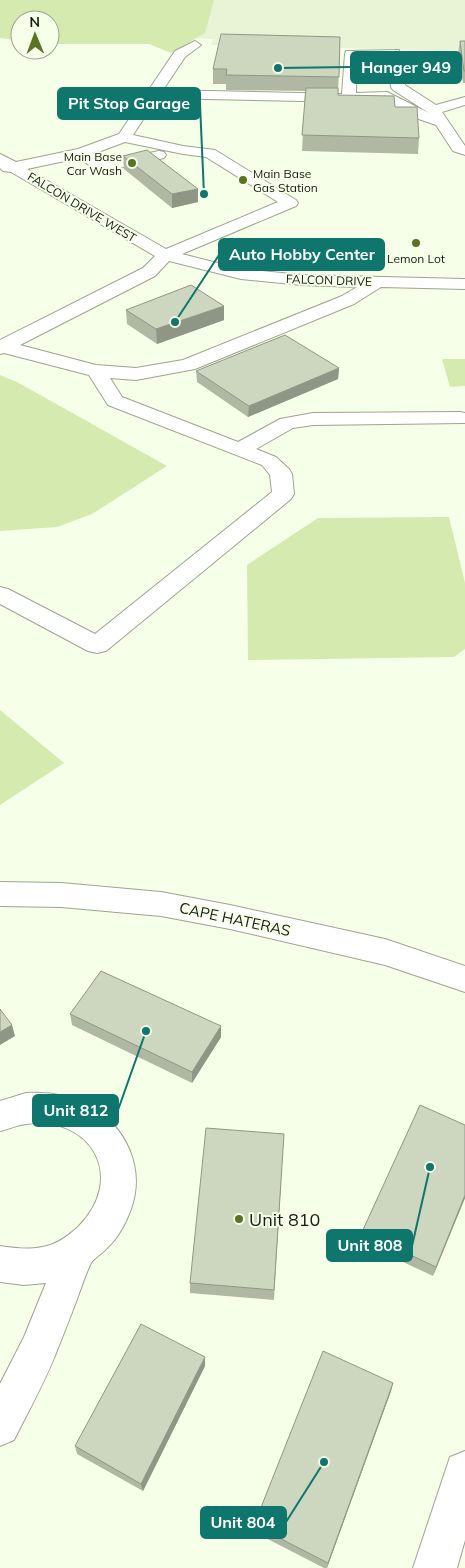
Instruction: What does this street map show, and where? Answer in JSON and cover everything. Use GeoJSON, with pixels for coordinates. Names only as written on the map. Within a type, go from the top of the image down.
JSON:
{"type":"FeatureCollection","features":[{"type":"Feature","properties":{"kind":"street"},"geometry":{"type":"LineString","coordinates":[[124,137],[180,54],[195,45]]}},
{"type":"Feature","properties":{"kind":"street"},"geometry":{"type":"LineString","coordinates":[[349,98],[351,54],[394,53],[398,87],[438,116],[458,148],[465,151]]}},
{"type":"Feature","properties":{"kind":"street"},"geometry":{"type":"LineString","coordinates":[[154,94],[349,98],[382,95],[418,114],[438,116],[465,101]]}},
{"type":"Feature","properties":{"kind":"street"},"geometry":{"type":"LineString","coordinates":[[1,347],[148,272],[165,256],[290,203],[210,153],[183,150],[124,137],[82,153],[4,165]]}},
{"type":"Feature","properties":{"kind":"street"},"geometry":{"type":"LineString","coordinates":[[82,153],[101,167],[183,150]]}},
{"type":"Feature","properties":{"kind":"street","name":"FALCON DRIVE WEST"},"geometry":{"type":"LineString","coordinates":[[4,165],[165,256]]}},
{"type":"Feature","properties":{"kind":"street","name":"FALCON DRIVE"},"geometry":{"type":"LineString","coordinates":[[165,256],[241,274],[302,280],[465,284]]}},
{"type":"Feature","properties":{"kind":"street"},"geometry":{"type":"LineString","coordinates":[[1,347],[96,371],[136,374],[188,365],[348,300],[377,282]]}},
{"type":"Feature","properties":{"kind":"street"},"geometry":{"type":"LineString","coordinates":[[0,594],[97,645],[283,494],[281,474],[269,460],[115,401],[96,371]]}},
{"type":"Feature","properties":{"kind":"street"},"geometry":{"type":"LineString","coordinates":[[239,450],[287,423],[313,419],[460,418]]}},
{"type":"Feature","properties":{"kind":"street","name":"CAPE HATERAS"},"geometry":{"type":"LineString","coordinates":[[0,894],[61,896],[161,904],[230,916],[385,952],[465,979]]}},
{"type":"Feature","properties":{"kind":"street"},"geometry":{"type":"LineString","coordinates":[[0,1116],[27,1108],[55,1108],[80,1116],[101,1132],[114,1153],[119,1179],[114,1206],[100,1231],[77,1252],[49,1265],[20,1268],[0,1264]]}},
{"type":"Feature","properties":{"kind":"street"},"geometry":{"type":"LineString","coordinates":[[0,1426],[38,1350],[77,1252]]}},
{"type":"Feature","properties":{"kind":"street"},"geometry":{"type":"LineString","coordinates":[[435,1568],[465,1472]]}},
{"type":"Feature","properties":{"kind":"shaded area"},"geometry":{"type":"Polygon","coordinates":[[[156,0],[465,0],[465,51],[211,45],[213,39],[147,37],[156,0]]]}},
{"type":"Feature","properties":{"kind":"green space"},"geometry":{"type":"Polygon","coordinates":[[[0,0],[214,0],[205,33],[171,53],[149,44],[60,44],[60,10],[10,10],[10,40],[0,38],[0,0]]]}},
{"type":"Feature","properties":{"kind":"green space"},"geometry":{"type":"Polygon","coordinates":[[[442,359],[465,359],[465,386],[450,387],[442,359]]]}},
{"type":"Feature","properties":{"kind":"green space"},"geometry":{"type":"Polygon","coordinates":[[[0,375],[17,382],[167,466],[92,514],[57,527],[0,531],[0,375]]]}},
{"type":"Feature","properties":{"kind":"green space"},"geometry":{"type":"Polygon","coordinates":[[[449,517],[465,583],[465,649],[454,657],[248,660],[247,565],[318,518],[449,517]]]}},
{"type":"Feature","properties":{"kind":"green space"},"geometry":{"type":"Polygon","coordinates":[[[0,710],[64,763],[0,805],[0,710]]]}},
{"type":"Feature","properties":{"kind":"building"},"geometry":{"type":"Polygon","coordinates":[[[221,34],[340,37],[339,77],[226,75],[227,69],[213,69],[221,34]]]}},
{"type":"Feature","properties":{"kind":"building"},"geometry":{"type":"Polygon","coordinates":[[[460,41],[465,41],[465,71],[464,71],[460,41]]]}},
{"type":"Feature","properties":{"kind":"building"},"geometry":{"type":"Polygon","coordinates":[[[306,88],[338,88],[338,95],[394,96],[395,107],[417,107],[419,138],[302,135],[306,88]]]}},
{"type":"Feature","properties":{"kind":"building"},"geometry":{"type":"Polygon","coordinates":[[[147,150],[198,189],[172,194],[123,156],[147,150]]]}},
{"type":"Feature","properties":{"kind":"building"},"geometry":{"type":"Polygon","coordinates":[[[191,285],[224,306],[156,329],[126,310],[191,285]]]}},
{"type":"Feature","properties":{"kind":"building"},"geometry":{"type":"Polygon","coordinates":[[[285,335],[339,368],[249,406],[196,371],[285,335]]]}},
{"type":"Feature","properties":{"kind":"building"},"geometry":{"type":"Polygon","coordinates":[[[101,971],[221,1026],[192,1072],[70,1014],[101,971]]]}},
{"type":"Feature","properties":{"kind":"building"},"geometry":{"type":"Polygon","coordinates":[[[0,1009],[12,1025],[0,1032],[0,1009]]]}},
{"type":"Feature","properties":{"kind":"building"},"geometry":{"type":"Polygon","coordinates":[[[420,1105],[465,1125],[465,1195],[436,1267],[362,1232],[420,1105]]]}},
{"type":"Feature","properties":{"kind":"building","name":"Unit 810"},"geometry":{"type":"Polygon","coordinates":[[[206,1128],[284,1134],[274,1290],[190,1283],[206,1128]]]}},
{"type":"Feature","properties":{"kind":"building"},"geometry":{"type":"Polygon","coordinates":[[[141,1324],[205,1357],[141,1484],[75,1446],[141,1324]]]}},
{"type":"Feature","properties":{"kind":"building"},"geometry":{"type":"Polygon","coordinates":[[[323,1351],[393,1383],[328,1563],[254,1525],[323,1351]]]}},
{"type":"Feature","properties":{"kind":"place","name":"Hanger 949"},"geometry":{"type":"Point","coordinates":[278,68]}},
{"type":"Feature","properties":{"kind":"place","name":"Main Base Car Wash"},"geometry":{"type":"Point","coordinates":[132,163]}},
{"type":"Feature","properties":{"kind":"place","name":"Main Base Gas Station"},"geometry":{"type":"Point","coordinates":[243,180]}},
{"type":"Feature","properties":{"kind":"place","name":"Pit Stop Garage"},"geometry":{"type":"Point","coordinates":[204,194]}},
{"type":"Feature","properties":{"kind":"place","name":"Lemon Lot"},"geometry":{"type":"Point","coordinates":[416,243]}},
{"type":"Feature","properties":{"kind":"place","name":"Auto Hobby Center"},"geometry":{"type":"Point","coordinates":[175,322]}},
{"type":"Feature","properties":{"kind":"place","name":"Unit 812"},"geometry":{"type":"Point","coordinates":[146,1031]}},
{"type":"Feature","properties":{"kind":"place","name":"Unit 808"},"geometry":{"type":"Point","coordinates":[430,1167]}},
{"type":"Feature","properties":{"kind":"place","name":"Unit 810"},"geometry":{"type":"Point","coordinates":[239,1219]}},
{"type":"Feature","properties":{"kind":"place","name":"Unit 804"},"geometry":{"type":"Point","coordinates":[324,1462]}}]}
